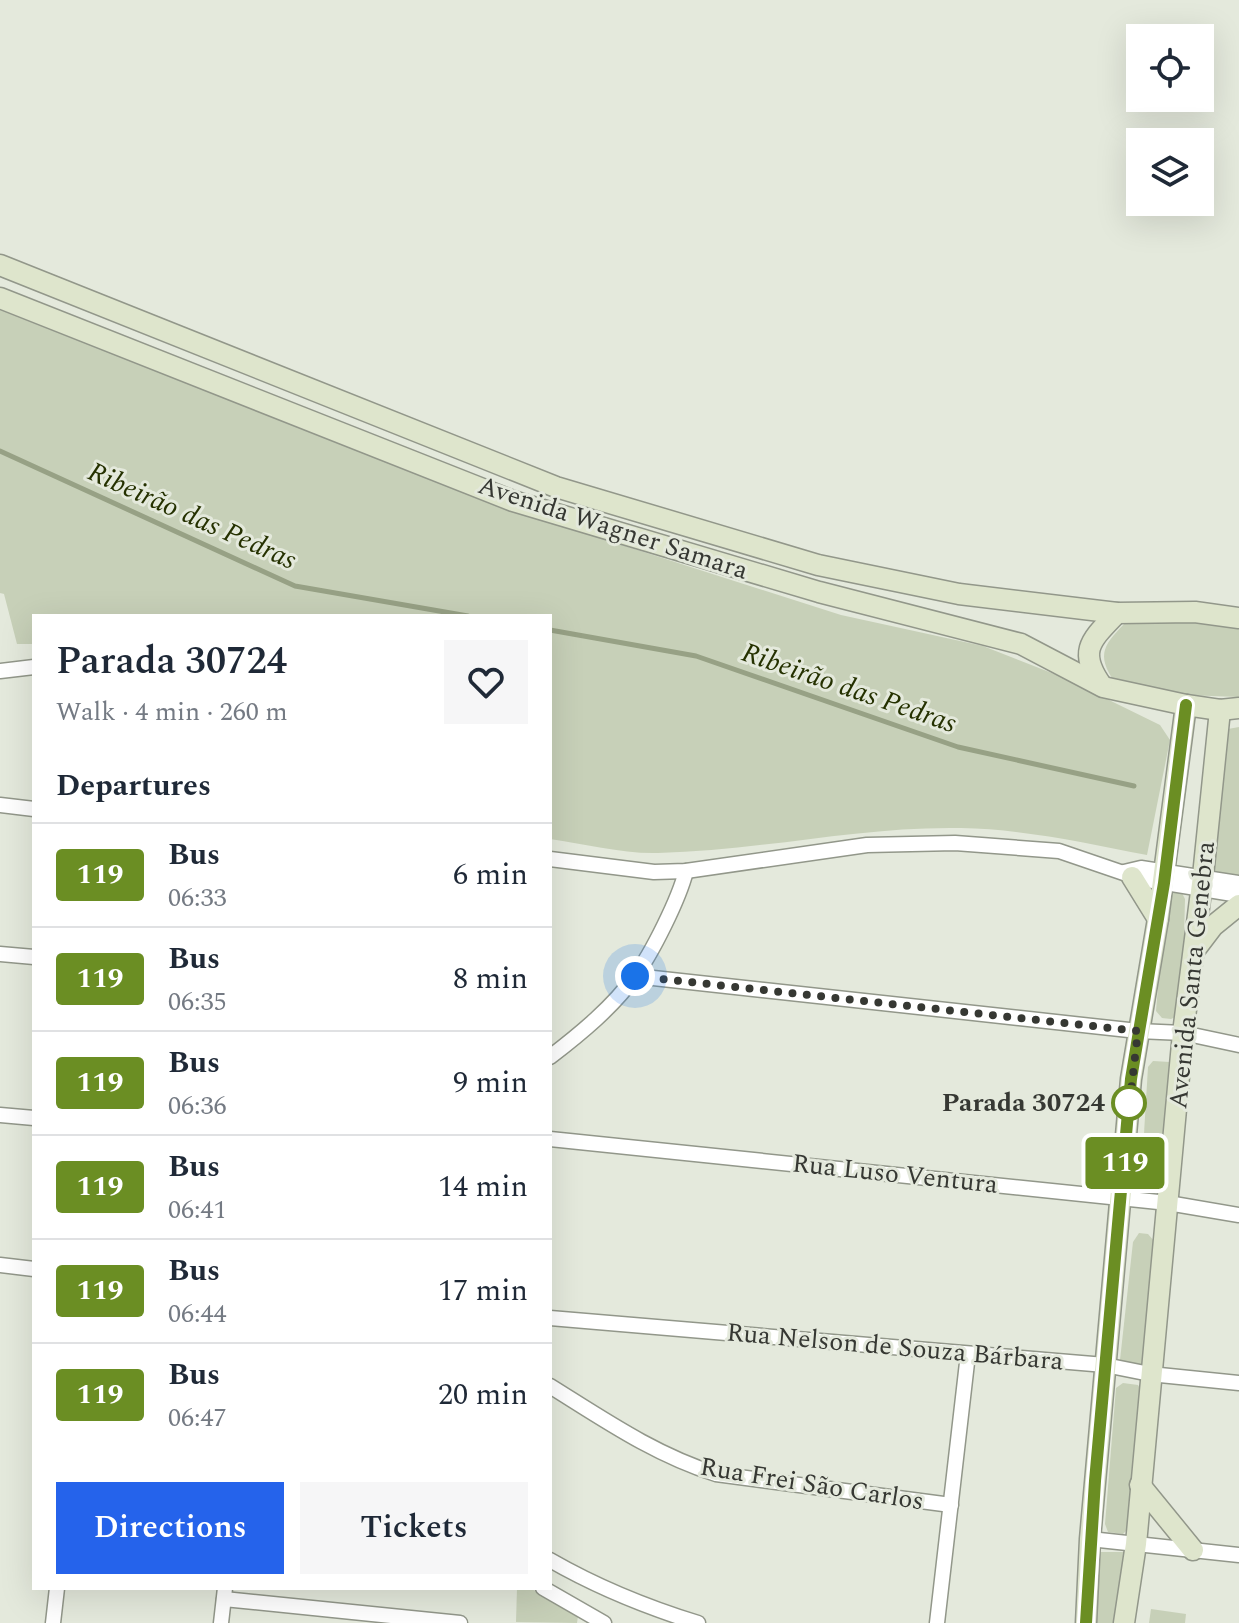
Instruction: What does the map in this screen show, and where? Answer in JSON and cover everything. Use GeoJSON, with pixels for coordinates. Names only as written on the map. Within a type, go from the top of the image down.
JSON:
{"type":"FeatureCollection","features":[{"type":"Feature","properties":{"kind":"main road","name":"Avenida Wagner Samara"},"geometry":{"type":"LineString","coordinates":[[0,265],[556,487],[818,565],[959,594],[1117,613],[1195,612],[1239,618]]}},
{"type":"Feature","properties":{"kind":"main road","name":"Avenida Wagner Samara"},"geometry":{"type":"LineString","coordinates":[[0,298],[513,501],[819,592],[1021,644],[1103,687],[1186,705],[1229,709]]}},
{"type":"Feature","properties":{"kind":"main road"},"geometry":{"type":"LineString","coordinates":[[1103,687],[1091,670],[1088,649],[1095,635],[1117,613]]}},
{"type":"Feature","properties":{"kind":"main road","name":"Avenida Santa Genebra"},"geometry":{"type":"LineString","coordinates":[[1086,1623],[1105,1365],[1138,1031],[1158,919],[1186,705]]}},
{"type":"Feature","properties":{"kind":"main road","name":"Avenida Santa Genebra"},"geometry":{"type":"LineString","coordinates":[[1124,1623],[1136,1544],[1183,1033],[1202,882],[1229,709]]}},
{"type":"Feature","properties":{"kind":"main road"},"geometry":{"type":"LineString","coordinates":[[1128,874],[1158,919]]}},
{"type":"Feature","properties":{"kind":"main road"},"geometry":{"type":"LineString","coordinates":[[1194,951],[1213,926],[1239,905]]}},
{"type":"Feature","properties":{"kind":"main road"},"geometry":{"type":"LineString","coordinates":[[1140,1485],[1193,1550]]}},
{"type":"Feature","properties":{"kind":"street"},"geometry":{"type":"LineString","coordinates":[[0,671],[32,667]]}},
{"type":"Feature","properties":{"kind":"street"},"geometry":{"type":"LineString","coordinates":[[0,805],[32,809]]}},
{"type":"Feature","properties":{"kind":"street"},"geometry":{"type":"LineString","coordinates":[[552,859],[654,872],[686,871],[867,845],[955,843],[1059,851],[1128,874],[1239,883]]}},
{"type":"Feature","properties":{"kind":"street"},"geometry":{"type":"LineString","coordinates":[[552,1055],[597,1017],[635,976],[681,892],[686,871]]}},
{"type":"Feature","properties":{"kind":"street"},"geometry":{"type":"LineString","coordinates":[[1202,882],[1239,895]]}},
{"type":"Feature","properties":{"kind":"street"},"geometry":{"type":"LineString","coordinates":[[0,954],[32,957]]}},
{"type":"Feature","properties":{"kind":"street"},"geometry":{"type":"LineString","coordinates":[[635,976],[1138,1031],[1183,1033],[1239,1045]]}},
{"type":"Feature","properties":{"kind":"street"},"geometry":{"type":"LineString","coordinates":[[0,1115],[32,1118]]}},
{"type":"Feature","properties":{"kind":"street","name":"Rua Luso Ventura"},"geometry":{"type":"LineString","coordinates":[[552,1139],[1168,1203],[1239,1215]]}},
{"type":"Feature","properties":{"kind":"street"},"geometry":{"type":"LineString","coordinates":[[0,1265],[32,1269]]}},
{"type":"Feature","properties":{"kind":"street","name":"Rua Nelson de Souza Bárbara"},"geometry":{"type":"LineString","coordinates":[[552,1318],[1105,1365],[1150,1374],[1239,1383]]}},
{"type":"Feature","properties":{"kind":"street"},"geometry":{"type":"LineString","coordinates":[[937,1623],[968,1354]]}},
{"type":"Feature","properties":{"kind":"street","name":"Rua Frei São Carlos"},"geometry":{"type":"LineString","coordinates":[[552,1387],[637,1440],[691,1466],[716,1474],[951,1505]]}},
{"type":"Feature","properties":{"kind":"street"},"geometry":{"type":"LineString","coordinates":[[1090,1539],[1239,1555]]}},
{"type":"Feature","properties":{"kind":"street"},"geometry":{"type":"LineString","coordinates":[[552,1561],[636,1603],[698,1623]]}},
{"type":"Feature","properties":{"kind":"street"},"geometry":{"type":"LineString","coordinates":[[570,1605],[582,1590],[584,1579]]}},
{"type":"Feature","properties":{"kind":"street"},"geometry":{"type":"LineString","coordinates":[[53,1623],[57,1590]]}},
{"type":"Feature","properties":{"kind":"street"},"geometry":{"type":"LineString","coordinates":[[546,1590],[604,1623]]}},
{"type":"Feature","properties":{"kind":"street"},"geometry":{"type":"LineString","coordinates":[[221,1623],[224,1594],[460,1623]]}},
{"type":"Feature","properties":{"kind":"green space"},"geometry":{"type":"Polygon","coordinates":[[[0,307],[503,507],[841,615],[983,646],[1062,677],[1160,725],[1170,740],[1147,855],[1031,834],[961,828],[885,831],[696,851],[645,853],[618,850],[552,839],[552,614],[32,614],[32,644],[17,644],[4,594],[0,593],[0,307]]]}},
{"type":"Feature","properties":{"kind":"green space"},"geometry":{"type":"Polygon","coordinates":[[[1128,620],[1195,620],[1239,625],[1239,697],[1184,695],[1116,684],[1105,664],[1105,649],[1128,620]]]}},
{"type":"Feature","properties":{"kind":"green space"},"geometry":{"type":"Polygon","coordinates":[[[1239,727],[1239,879],[1214,872],[1228,729],[1239,727]]]}},
{"type":"Feature","properties":{"kind":"green space"},"geometry":{"type":"Polygon","coordinates":[[[1168,892],[1182,893],[1185,899],[1182,1014],[1171,1019],[1162,1018],[1156,1011],[1168,892]]]}},
{"type":"Feature","properties":{"kind":"green space"},"geometry":{"type":"Polygon","coordinates":[[[1153,1061],[1170,1062],[1169,1165],[1160,1173],[1146,1172],[1142,1167],[1148,1067],[1153,1061]]]}},
{"type":"Feature","properties":{"kind":"green space"},"geometry":{"type":"Polygon","coordinates":[[[1139,1233],[1148,1234],[1154,1241],[1147,1363],[1140,1368],[1125,1365],[1120,1360],[1133,1242],[1139,1233]]]}},
{"type":"Feature","properties":{"kind":"green space"},"geometry":{"type":"Polygon","coordinates":[[[1123,1383],[1138,1385],[1141,1390],[1129,1528],[1123,1534],[1108,1532],[1105,1524],[1116,1388],[1123,1383]]]}},
{"type":"Feature","properties":{"kind":"green space"},"geometry":{"type":"Polygon","coordinates":[[[1096,1552],[1128,1552],[1118,1623],[1095,1623],[1096,1552]]]}},
{"type":"Feature","properties":{"kind":"green space"},"geometry":{"type":"Polygon","coordinates":[[[517,1590],[533,1590],[578,1616],[577,1623],[516,1622],[517,1590]]]}},
{"type":"Feature","properties":{"kind":"green space"},"geometry":{"type":"Polygon","coordinates":[[[1151,1609],[1186,1614],[1185,1623],[1149,1623],[1151,1609]]]}},
{"type":"Feature","properties":{"kind":"waterway","name":"Ribeirão das Pedras"},"geometry":{"type":"LineString","coordinates":[[0,451],[295,586],[456,614]]}},
{"type":"Feature","properties":{"kind":"waterway","name":"Ribeirão das Pedras"},"geometry":{"type":"LineString","coordinates":[[552,630],[696,656],[958,747],[1134,786]]}},
{"type":"Feature","properties":{"kind":"bus line","name":"119"},"geometry":{"type":"LineString","coordinates":[[1086,1623],[1090,1539],[1131,1079],[1164,883],[1186,705]]}},
{"type":"Feature","properties":{"kind":"place","name":"Parada 30724"},"geometry":{"type":"Point","coordinates":[1129,1103]}},
{"type":"Feature","properties":{"kind":"route"},"geometry":{"type":"LineString","coordinates":[[635,976],[1138,1031],[1129,1109],[1129,1103]]}}]}
